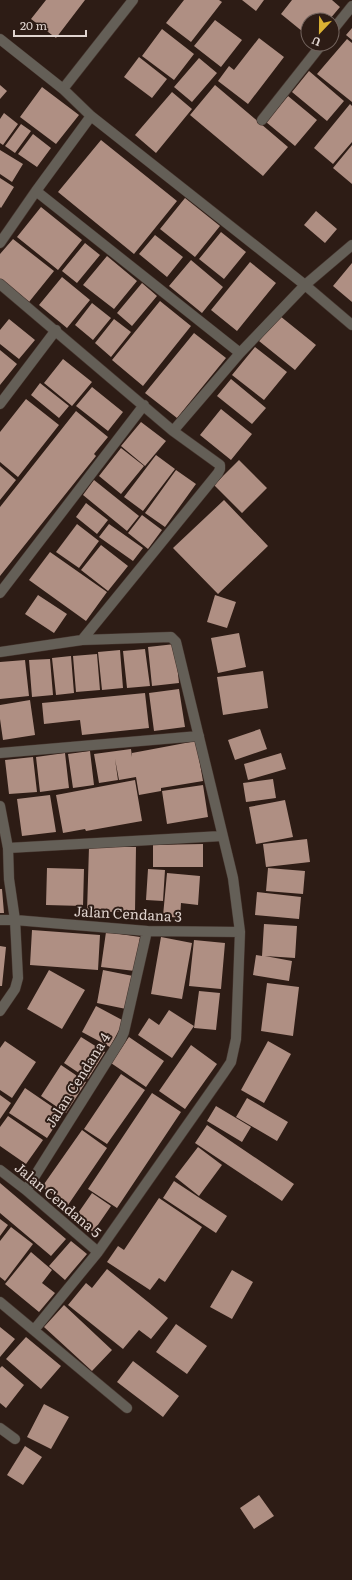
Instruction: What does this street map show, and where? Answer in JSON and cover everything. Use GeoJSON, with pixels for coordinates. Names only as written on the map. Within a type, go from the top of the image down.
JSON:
{"type":"FeatureCollection","features":[{"type":"Feature","properties":{"kind":"street"},"geometry":{"type":"LineString","coordinates":[[63,89],[133,0]]}},
{"type":"Feature","properties":{"kind":"street"},"geometry":{"type":"LineString","coordinates":[[340,21],[352,6]]}},
{"type":"Feature","properties":{"kind":"street"},"geometry":{"type":"LineString","coordinates":[[0,39],[63,89],[91,116],[305,285],[352,325]]}},
{"type":"Feature","properties":{"kind":"street"},"geometry":{"type":"LineString","coordinates":[[262,120],[316,52]]}},
{"type":"Feature","properties":{"kind":"street"},"geometry":{"type":"LineString","coordinates":[[0,243],[91,116]]}},
{"type":"Feature","properties":{"kind":"street"},"geometry":{"type":"LineString","coordinates":[[36,191],[240,353]]}},
{"type":"Feature","properties":{"kind":"street"},"geometry":{"type":"LineString","coordinates":[[173,431],[240,353],[305,285],[352,245]]}},
{"type":"Feature","properties":{"kind":"street"},"geometry":{"type":"LineString","coordinates":[[0,284],[56,330],[173,431],[220,465],[220,469],[82,640]]}},
{"type":"Feature","properties":{"kind":"street"},"geometry":{"type":"LineString","coordinates":[[0,404],[56,330]]}},
{"type":"Feature","properties":{"kind":"street"},"geometry":{"type":"LineString","coordinates":[[0,593],[144,405]]}},
{"type":"Feature","properties":{"kind":"street"},"geometry":{"type":"LineString","coordinates":[[0,652],[82,640],[170,637],[174,639],[176,642],[233,878],[240,932],[236,1040],[231,1062],[98,1252],[34,1330]]}},
{"type":"Feature","properties":{"kind":"street"},"geometry":{"type":"LineString","coordinates":[[0,753],[199,736]]}},
{"type":"Feature","properties":{"kind":"street"},"geometry":{"type":"LineString","coordinates":[[0,806],[8,848],[4,880],[15,920],[17,983],[15,989],[0,1012]]}},
{"type":"Feature","properties":{"kind":"street"},"geometry":{"type":"LineString","coordinates":[[8,848],[222,836]]}},
{"type":"Feature","properties":{"kind":"street","name":"Jalan Cendana 3"},"geometry":{"type":"LineString","coordinates":[[0,920],[147,931],[240,932]]}},
{"type":"Feature","properties":{"kind":"street","name":"Jalan Cendana 4"},"geometry":{"type":"LineString","coordinates":[[26,1190],[121,1039],[124,1032],[147,931]]}},
{"type":"Feature","properties":{"kind":"street","name":"Jalan Cendana 5"},"geometry":{"type":"LineString","coordinates":[[0,1170],[26,1190],[98,1252]]}},
{"type":"Feature","properties":{"kind":"street"},"geometry":{"type":"LineString","coordinates":[[0,1302],[127,1408]]}},
{"type":"Feature","properties":{"kind":"street"},"geometry":{"type":"LineString","coordinates":[[0,1428],[15,1438]]}},
{"type":"Feature","properties":{"kind":"building"},"geometry":{"type":"Polygon","coordinates":[[[46,0],[85,0],[56,38],[31,19],[46,0]]]}},
{"type":"Feature","properties":{"kind":"building"},"geometry":{"type":"Polygon","coordinates":[[[184,0],[219,0],[222,2],[191,42],[166,23],[184,0]]]}},
{"type":"Feature","properties":{"kind":"building"},"geometry":{"type":"Polygon","coordinates":[[[242,0],[264,0],[256,11],[242,0]]]}},
{"type":"Feature","properties":{"kind":"building"},"geometry":{"type":"Polygon","coordinates":[[[292,0],[332,0],[340,7],[336,12],[300,12],[300,29],[281,14],[292,0]]]}},
{"type":"Feature","properties":{"kind":"building"},"geometry":{"type":"Polygon","coordinates":[[[215,20],[242,40],[221,67],[194,46],[215,20]]]}},
{"type":"Feature","properties":{"kind":"building"},"geometry":{"type":"Polygon","coordinates":[[[352,28],[352,40],[346,35],[352,28]]]}},
{"type":"Feature","properties":{"kind":"building"},"geometry":{"type":"Polygon","coordinates":[[[162,29],[194,54],[174,80],[142,56],[162,29]]]}},
{"type":"Feature","properties":{"kind":"building"},"geometry":{"type":"Polygon","coordinates":[[[259,38],[284,57],[248,104],[218,81],[229,66],[234,70],[259,38]]]}},
{"type":"Feature","properties":{"kind":"building"},"geometry":{"type":"Polygon","coordinates":[[[347,39],[352,43],[352,102],[317,74],[336,52],[340,52],[340,47],[347,39]]]}},
{"type":"Feature","properties":{"kind":"building"},"geometry":{"type":"Polygon","coordinates":[[[139,57],[167,79],[152,98],[124,77],[139,57]]]}},
{"type":"Feature","properties":{"kind":"building"},"geometry":{"type":"Polygon","coordinates":[[[199,58],[217,73],[192,102],[174,87],[199,58]]]}},
{"type":"Feature","properties":{"kind":"building"},"geometry":{"type":"Polygon","coordinates":[[[309,71],[344,101],[327,121],[292,92],[309,71]]]}},
{"type":"Feature","properties":{"kind":"building"},"geometry":{"type":"Polygon","coordinates":[[[0,85],[7,91],[0,99],[0,85]]]}},
{"type":"Feature","properties":{"kind":"building"},"geometry":{"type":"Polygon","coordinates":[[[215,85],[288,147],[263,176],[190,115],[215,85]]]}},
{"type":"Feature","properties":{"kind":"building"},"geometry":{"type":"Polygon","coordinates":[[[42,87],[79,115],[56,144],[20,117],[42,87]]]}},
{"type":"Feature","properties":{"kind":"building"},"geometry":{"type":"Polygon","coordinates":[[[172,92],[192,109],[156,153],[135,135],[172,92]]]}},
{"type":"Feature","properties":{"kind":"building"},"geometry":{"type":"Polygon","coordinates":[[[288,96],[317,120],[295,146],[266,122],[288,96]]]}},
{"type":"Feature","properties":{"kind":"building"},"geometry":{"type":"Polygon","coordinates":[[[350,104],[352,106],[352,142],[333,164],[314,148],[350,104]]]}},
{"type":"Feature","properties":{"kind":"building"},"geometry":{"type":"Polygon","coordinates":[[[4,113],[18,124],[3,145],[0,143],[0,119],[4,113]]]}},
{"type":"Feature","properties":{"kind":"building"},"geometry":{"type":"Polygon","coordinates":[[[21,124],[31,131],[15,153],[5,146],[21,124]]]}},
{"type":"Feature","properties":{"kind":"building"},"geometry":{"type":"Polygon","coordinates":[[[33,134],[51,148],[37,167],[18,154],[33,134]]]}},
{"type":"Feature","properties":{"kind":"building"},"geometry":{"type":"Polygon","coordinates":[[[101,140],[177,201],[134,254],[58,192],[101,140]]]}},
{"type":"Feature","properties":{"kind":"building"},"geometry":{"type":"Polygon","coordinates":[[[352,145],[352,184],[333,168],[352,145]]]}},
{"type":"Feature","properties":{"kind":"building"},"geometry":{"type":"Polygon","coordinates":[[[0,150],[23,164],[12,182],[0,174],[0,150]]]}},
{"type":"Feature","properties":{"kind":"building"},"geometry":{"type":"Polygon","coordinates":[[[0,178],[14,187],[1,208],[0,207],[0,178]]]}},
{"type":"Feature","properties":{"kind":"building"},"geometry":{"type":"Polygon","coordinates":[[[185,198],[220,226],[195,257],[160,229],[185,198]]]}},
{"type":"Feature","properties":{"kind":"building"},"geometry":{"type":"Polygon","coordinates":[[[41,207],[82,240],[58,270],[17,237],[41,207]]]}},
{"type":"Feature","properties":{"kind":"building"},"geometry":{"type":"Polygon","coordinates":[[[316,211],[337,229],[325,243],[304,225],[316,211]]]}},
{"type":"Feature","properties":{"kind":"building"},"geometry":{"type":"Polygon","coordinates":[[[221,232],[246,252],[224,279],[199,259],[221,232]]]}},
{"type":"Feature","properties":{"kind":"building"},"geometry":{"type":"Polygon","coordinates":[[[155,235],[183,257],[167,277],[139,254],[155,235]]]}},
{"type":"Feature","properties":{"kind":"building"},"geometry":{"type":"Polygon","coordinates":[[[13,239],[54,271],[29,302],[0,279],[0,254],[13,239]]]}},
{"type":"Feature","properties":{"kind":"building"},"geometry":{"type":"Polygon","coordinates":[[[85,243],[100,255],[77,283],[62,271],[85,243]]]}},
{"type":"Feature","properties":{"kind":"building"},"geometry":{"type":"Polygon","coordinates":[[[107,256],[137,281],[114,309],[83,285],[107,256]]]}},
{"type":"Feature","properties":{"kind":"building"},"geometry":{"type":"Polygon","coordinates":[[[191,260],[223,287],[202,313],[169,286],[191,260]]]}},
{"type":"Feature","properties":{"kind":"building"},"geometry":{"type":"Polygon","coordinates":[[[250,262],[276,283],[237,331],[211,310],[250,262]]]}},
{"type":"Feature","properties":{"kind":"building"},"geometry":{"type":"Polygon","coordinates":[[[352,263],[352,302],[333,286],[352,263]]]}},
{"type":"Feature","properties":{"kind":"building"},"geometry":{"type":"Polygon","coordinates":[[[62,277],[90,300],[67,328],[39,305],[62,277]]]}},
{"type":"Feature","properties":{"kind":"building"},"geometry":{"type":"Polygon","coordinates":[[[142,283],[157,296],[132,326],[117,313],[142,283]]]}},
{"type":"Feature","properties":{"kind":"building"},"geometry":{"type":"Polygon","coordinates":[[[160,301],[191,326],[143,386],[112,360],[160,301]]]}},
{"type":"Feature","properties":{"kind":"building"},"geometry":{"type":"Polygon","coordinates":[[[92,303],[111,318],[93,340],[75,325],[92,303]]]}},
{"type":"Feature","properties":{"kind":"building"},"geometry":{"type":"Polygon","coordinates":[[[280,316],[316,345],[295,370],[259,341],[280,316]]]}},
{"type":"Feature","properties":{"kind":"building"},"geometry":{"type":"Polygon","coordinates":[[[9,319],[35,340],[19,359],[0,344],[0,330],[9,319]]]}},
{"type":"Feature","properties":{"kind":"building"},"geometry":{"type":"Polygon","coordinates":[[[114,319],[131,332],[111,357],[95,343],[114,319]]]}},
{"type":"Feature","properties":{"kind":"building"},"geometry":{"type":"Polygon","coordinates":[[[194,333],[226,358],[177,418],[145,393],[194,333]]]}},
{"type":"Feature","properties":{"kind":"building"},"geometry":{"type":"Polygon","coordinates":[[[255,347],[287,372],[264,400],[232,375],[255,347]]]}},
{"type":"Feature","properties":{"kind":"building"},"geometry":{"type":"Polygon","coordinates":[[[0,350],[17,364],[0,385],[0,350]]]}},
{"type":"Feature","properties":{"kind":"building"},"geometry":{"type":"Polygon","coordinates":[[[63,359],[92,382],[72,406],[44,383],[63,359]]]}},
{"type":"Feature","properties":{"kind":"building"},"geometry":{"type":"Polygon","coordinates":[[[231,379],[266,408],[252,424],[217,396],[231,379]]]}},
{"type":"Feature","properties":{"kind":"building"},"geometry":{"type":"Polygon","coordinates":[[[40,383],[69,406],[59,418],[31,395],[40,383]]]}},
{"type":"Feature","properties":{"kind":"building"},"geometry":{"type":"Polygon","coordinates":[[[92,387],[123,412],[108,431],[76,406],[92,387]]]}},
{"type":"Feature","properties":{"kind":"building"},"geometry":{"type":"Polygon","coordinates":[[[26,399],[59,425],[18,477],[0,462],[0,432],[26,399]]]}},
{"type":"Feature","properties":{"kind":"building"},"geometry":{"type":"Polygon","coordinates":[[[221,409],[252,434],[231,460],[200,435],[221,409]]]}},
{"type":"Feature","properties":{"kind":"building"},"geometry":{"type":"Polygon","coordinates":[[[76,411],[108,437],[94,454],[96,456],[0,576],[0,507],[76,411]]]}},
{"type":"Feature","properties":{"kind":"building"},"geometry":{"type":"Polygon","coordinates":[[[141,422],[166,441],[145,466],[121,446],[141,422]]]}},
{"type":"Feature","properties":{"kind":"building"},"geometry":{"type":"Polygon","coordinates":[[[121,448],[144,466],[121,494],[99,476],[121,448]]]}},
{"type":"Feature","properties":{"kind":"building"},"geometry":{"type":"Polygon","coordinates":[[[156,455],[175,469],[143,511],[124,497],[156,455]]]}},
{"type":"Feature","properties":{"kind":"building"},"geometry":{"type":"Polygon","coordinates":[[[239,460],[267,488],[242,513],[214,485],[239,460]]]}},
{"type":"Feature","properties":{"kind":"building"},"geometry":{"type":"Polygon","coordinates":[[[0,466],[16,480],[0,500],[0,466]]]}},
{"type":"Feature","properties":{"kind":"building"},"geometry":{"type":"Polygon","coordinates":[[[176,470],[196,484],[165,527],[145,513],[176,470]]]}},
{"type":"Feature","properties":{"kind":"building"},"geometry":{"type":"Polygon","coordinates":[[[94,480],[139,516],[127,531],[83,495],[94,480]]]}},
{"type":"Feature","properties":{"kind":"building"},"geometry":{"type":"Polygon","coordinates":[[[224,500],[268,546],[218,594],[173,548],[224,500]]]}},
{"type":"Feature","properties":{"kind":"building"},"geometry":{"type":"Polygon","coordinates":[[[86,503],[108,520],[97,534],[76,517],[86,503]]]}},
{"type":"Feature","properties":{"kind":"building"},"geometry":{"type":"Polygon","coordinates":[[[142,515],[162,530],[148,549],[128,533],[142,515]]]}},
{"type":"Feature","properties":{"kind":"building"},"geometry":{"type":"Polygon","coordinates":[[[77,524],[99,541],[79,568],[56,552],[77,524]]]}},
{"type":"Feature","properties":{"kind":"building"},"geometry":{"type":"Polygon","coordinates":[[[109,524],[143,548],[133,561],[99,537],[109,524]]]}},
{"type":"Feature","properties":{"kind":"building"},"geometry":{"type":"Polygon","coordinates":[[[101,545],[128,566],[108,591],[81,570],[101,545]]]}},
{"type":"Feature","properties":{"kind":"building"},"geometry":{"type":"Polygon","coordinates":[[[50,552],[107,592],[86,621],[29,580],[50,552]]]}},
{"type":"Feature","properties":{"kind":"building"},"geometry":{"type":"Polygon","coordinates":[[[38,595],[67,614],[54,633],[25,614],[38,595]]]}},
{"type":"Feature","properties":{"kind":"building"},"geometry":{"type":"Polygon","coordinates":[[[215,595],[236,602],[227,628],[207,622],[215,595]]]}},
{"type":"Feature","properties":{"kind":"building"},"geometry":{"type":"Polygon","coordinates":[[[239,633],[246,667],[218,673],[211,638],[239,633]]]}},
{"type":"Feature","properties":{"kind":"building"},"geometry":{"type":"Polygon","coordinates":[[[175,644],[179,683],[152,686],[148,647],[175,644]]]}},
{"type":"Feature","properties":{"kind":"building"},"geometry":{"type":"Polygon","coordinates":[[[145,649],[150,686],[127,688],[123,651],[145,649]]]}},
{"type":"Feature","properties":{"kind":"building"},"geometry":{"type":"Polygon","coordinates":[[[120,650],[123,688],[102,690],[98,652],[120,650]]]}},
{"type":"Feature","properties":{"kind":"building"},"geometry":{"type":"Polygon","coordinates":[[[97,654],[100,690],[76,692],[73,656],[97,654]]]}},
{"type":"Feature","properties":{"kind":"building"},"geometry":{"type":"Polygon","coordinates":[[[71,656],[74,693],[56,695],[52,658],[71,656]]]}},
{"type":"Feature","properties":{"kind":"building"},"geometry":{"type":"Polygon","coordinates":[[[50,659],[53,695],[32,697],[29,660],[50,659]]]}},
{"type":"Feature","properties":{"kind":"building"},"geometry":{"type":"Polygon","coordinates":[[[25,660],[29,696],[0,699],[0,662],[25,660]]]}},
{"type":"Feature","properties":{"kind":"building"},"geometry":{"type":"Polygon","coordinates":[[[263,671],[268,708],[223,715],[217,677],[263,671]]]}},
{"type":"Feature","properties":{"kind":"building"},"geometry":{"type":"Polygon","coordinates":[[[179,689],[185,727],[154,731],[149,693],[179,689]]]}},
{"type":"Feature","properties":{"kind":"building"},"geometry":{"type":"Polygon","coordinates":[[[145,693],[149,728],[82,735],[80,720],[44,724],[42,703],[145,693]]]}},
{"type":"Feature","properties":{"kind":"building"},"geometry":{"type":"Polygon","coordinates":[[[30,700],[35,735],[3,740],[0,705],[30,700]]]}},
{"type":"Feature","properties":{"kind":"building"},"geometry":{"type":"Polygon","coordinates":[[[260,729],[267,749],[235,760],[228,740],[260,729]]]}},
{"type":"Feature","properties":{"kind":"building"},"geometry":{"type":"Polygon","coordinates":[[[196,741],[203,781],[161,788],[161,791],[139,795],[136,777],[119,780],[115,759],[118,780],[99,783],[94,754],[131,749],[132,757],[132,753],[196,741]]]}},
{"type":"Feature","properties":{"kind":"building"},"geometry":{"type":"Polygon","coordinates":[[[90,751],[94,785],[73,788],[68,754],[90,751]]]}},
{"type":"Feature","properties":{"kind":"building"},"geometry":{"type":"Polygon","coordinates":[[[65,753],[69,788],[40,792],[36,757],[65,753]]]}},
{"type":"Feature","properties":{"kind":"building"},"geometry":{"type":"Polygon","coordinates":[[[281,753],[286,769],[248,780],[244,764],[281,753]]]}},
{"type":"Feature","properties":{"kind":"building"},"geometry":{"type":"Polygon","coordinates":[[[33,757],[37,792],[9,794],[5,760],[33,757]]]}},
{"type":"Feature","properties":{"kind":"building"},"geometry":{"type":"Polygon","coordinates":[[[273,779],[276,798],[246,802],[243,783],[273,779]]]}},
{"type":"Feature","properties":{"kind":"building"},"geometry":{"type":"Polygon","coordinates":[[[135,780],[142,821],[86,831],[85,829],[63,833],[56,795],[135,780]]]}},
{"type":"Feature","properties":{"kind":"building"},"geometry":{"type":"Polygon","coordinates":[[[203,785],[208,817],[167,824],[162,791],[203,785]]]}},
{"type":"Feature","properties":{"kind":"building"},"geometry":{"type":"Polygon","coordinates":[[[50,795],[56,832],[22,836],[17,799],[50,795]]]}},
{"type":"Feature","properties":{"kind":"building"},"geometry":{"type":"Polygon","coordinates":[[[285,800],[293,837],[256,844],[249,807],[285,800]]]}},
{"type":"Feature","properties":{"kind":"building"},"geometry":{"type":"Polygon","coordinates":[[[307,839],[310,862],[266,867],[263,844],[307,839]]]}},
{"type":"Feature","properties":{"kind":"building"},"geometry":{"type":"Polygon","coordinates":[[[203,844],[203,867],[153,867],[153,845],[203,844]]]}},
{"type":"Feature","properties":{"kind":"building"},"geometry":{"type":"Polygon","coordinates":[[[89,847],[136,847],[135,912],[87,912],[89,847]]]}},
{"type":"Feature","properties":{"kind":"building"},"geometry":{"type":"Polygon","coordinates":[[[47,868],[84,869],[83,906],[46,905],[47,868]]]}},
{"type":"Feature","properties":{"kind":"building"},"geometry":{"type":"Polygon","coordinates":[[[268,868],[305,871],[303,894],[266,891],[268,868]]]}},
{"type":"Feature","properties":{"kind":"building"},"geometry":{"type":"Polygon","coordinates":[[[148,869],[165,870],[163,901],[146,900],[148,869]]]}},
{"type":"Feature","properties":{"kind":"building"},"geometry":{"type":"Polygon","coordinates":[[[167,873],[200,876],[198,905],[181,903],[180,918],[163,916],[167,873]]]}},
{"type":"Feature","properties":{"kind":"building"},"geometry":{"type":"Polygon","coordinates":[[[0,889],[2,889],[4,913],[0,913],[0,889]]]}},
{"type":"Feature","properties":{"kind":"building"},"geometry":{"type":"Polygon","coordinates":[[[257,892],[301,897],[299,919],[255,915],[257,892]]]}},
{"type":"Feature","properties":{"kind":"building"},"geometry":{"type":"Polygon","coordinates":[[[264,924],[297,926],[295,958],[265,956],[292,961],[289,981],[253,975],[256,955],[262,956],[264,924]]]}},
{"type":"Feature","properties":{"kind":"building"},"geometry":{"type":"Polygon","coordinates":[[[32,930],[100,935],[98,970],[30,965],[32,930]]]}},
{"type":"Feature","properties":{"kind":"building"},"geometry":{"type":"Polygon","coordinates":[[[106,932],[140,937],[135,971],[101,967],[106,932]]]}},
{"type":"Feature","properties":{"kind":"building"},"geometry":{"type":"Polygon","coordinates":[[[161,937],[192,943],[182,999],[151,994],[161,937]]]}},
{"type":"Feature","properties":{"kind":"building"},"geometry":{"type":"Polygon","coordinates":[[[194,940],[225,943],[221,989],[189,986],[194,940]]]}},
{"type":"Feature","properties":{"kind":"building"},"geometry":{"type":"Polygon","coordinates":[[[0,946],[6,947],[2,986],[0,986],[0,946]]]}},
{"type":"Feature","properties":{"kind":"building"},"geometry":{"type":"Polygon","coordinates":[[[49,970],[85,990],[62,1029],[27,1009],[49,970]]]}},
{"type":"Feature","properties":{"kind":"building"},"geometry":{"type":"Polygon","coordinates":[[[103,970],[133,976],[126,1009],[97,1003],[103,970]]]}},
{"type":"Feature","properties":{"kind":"building"},"geometry":{"type":"Polygon","coordinates":[[[267,983],[299,987],[293,1036],[261,1031],[267,983]]]}},
{"type":"Feature","properties":{"kind":"building"},"geometry":{"type":"Polygon","coordinates":[[[199,991],[220,993],[216,1030],[194,1028],[199,991]]]}},
{"type":"Feature","properties":{"kind":"building"},"geometry":{"type":"Polygon","coordinates":[[[96,1006],[124,1021],[110,1047],[82,1032],[96,1006]]]}},
{"type":"Feature","properties":{"kind":"building"},"geometry":{"type":"Polygon","coordinates":[[[169,1010],[194,1026],[172,1058],[138,1035],[149,1018],[159,1025],[169,1010]]]}},
{"type":"Feature","properties":{"kind":"building"},"geometry":{"type":"Polygon","coordinates":[[[81,1037],[105,1052],[88,1079],[64,1063],[81,1037]]]}},
{"type":"Feature","properties":{"kind":"building"},"geometry":{"type":"Polygon","coordinates":[[[129,1037],[164,1061],[146,1087],[111,1063],[129,1037]]]}},
{"type":"Feature","properties":{"kind":"building"},"geometry":{"type":"Polygon","coordinates":[[[5,1041],[36,1062],[12,1098],[0,1090],[0,1048],[5,1041]]]}},
{"type":"Feature","properties":{"kind":"building"},"geometry":{"type":"Polygon","coordinates":[[[268,1041],[291,1054],[264,1103],[241,1090],[268,1041]]]}},
{"type":"Feature","properties":{"kind":"building"},"geometry":{"type":"Polygon","coordinates":[[[191,1045],[217,1064],[185,1109],[159,1091],[191,1045]]]}},
{"type":"Feature","properties":{"kind":"building"},"geometry":{"type":"Polygon","coordinates":[[[61,1065],[86,1082],[66,1113],[41,1096],[61,1065]]]}},
{"type":"Feature","properties":{"kind":"building"},"geometry":{"type":"Polygon","coordinates":[[[121,1074],[145,1090],[107,1144],[84,1129],[121,1074]]]}},
{"type":"Feature","properties":{"kind":"building"},"geometry":{"type":"Polygon","coordinates":[[[25,1088],[63,1114],[47,1138],[9,1113],[25,1088]]]}},
{"type":"Feature","properties":{"kind":"building"},"geometry":{"type":"Polygon","coordinates":[[[152,1093],[181,1112],[117,1208],[88,1189],[152,1093]]]}},
{"type":"Feature","properties":{"kind":"building"},"geometry":{"type":"Polygon","coordinates":[[[0,1095],[11,1103],[0,1119],[0,1095]]]}},
{"type":"Feature","properties":{"kind":"building"},"geometry":{"type":"Polygon","coordinates":[[[247,1098],[288,1122],[277,1141],[236,1117],[247,1098]]]}},
{"type":"Feature","properties":{"kind":"building"},"geometry":{"type":"Polygon","coordinates":[[[216,1106],[251,1127],[242,1142],[207,1121],[216,1106]]]}},
{"type":"Feature","properties":{"kind":"building"},"geometry":{"type":"Polygon","coordinates":[[[8,1116],[43,1140],[26,1164],[0,1146],[0,1127],[8,1116]]]}},
{"type":"Feature","properties":{"kind":"building"},"geometry":{"type":"Polygon","coordinates":[[[207,1125],[294,1184],[282,1201],[195,1143],[207,1125]]]}},
{"type":"Feature","properties":{"kind":"building"},"geometry":{"type":"Polygon","coordinates":[[[82,1130],[107,1148],[68,1205],[42,1187],[82,1130]]]}},
{"type":"Feature","properties":{"kind":"building"},"geometry":{"type":"Polygon","coordinates":[[[198,1147],[222,1165],[199,1196],[175,1177],[198,1147]]]}},
{"type":"Feature","properties":{"kind":"building"},"geometry":{"type":"Polygon","coordinates":[[[174,1181],[227,1216],[216,1233],[163,1198],[174,1181]]]}},
{"type":"Feature","properties":{"kind":"building"},"geometry":{"type":"Polygon","coordinates":[[[0,1183],[66,1239],[51,1256],[0,1213],[0,1183]]]}},
{"type":"Feature","properties":{"kind":"building"},"geometry":{"type":"Polygon","coordinates":[[[92,1193],[111,1206],[93,1232],[74,1219],[92,1193]]]}},
{"type":"Feature","properties":{"kind":"building"},"geometry":{"type":"Polygon","coordinates":[[[159,1198],[202,1227],[165,1282],[159,1278],[150,1290],[107,1262],[118,1246],[124,1250],[159,1198]]]}},
{"type":"Feature","properties":{"kind":"building"},"geometry":{"type":"Polygon","coordinates":[[[0,1219],[8,1225],[0,1236],[0,1219]]]}},
{"type":"Feature","properties":{"kind":"building"},"geometry":{"type":"Polygon","coordinates":[[[11,1227],[33,1244],[5,1281],[0,1277],[0,1241],[11,1227]]]}},
{"type":"Feature","properties":{"kind":"building"},"geometry":{"type":"Polygon","coordinates":[[[71,1241],[87,1254],[65,1280],[49,1266],[71,1241]]]}},
{"type":"Feature","properties":{"kind":"building"},"geometry":{"type":"Polygon","coordinates":[[[31,1252],[52,1270],[42,1283],[55,1293],[39,1312],[5,1284],[31,1252]]]}},
{"type":"Feature","properties":{"kind":"building"},"geometry":{"type":"Polygon","coordinates":[[[107,1269],[168,1318],[151,1339],[139,1330],[123,1349],[68,1305],[86,1283],[92,1288],[107,1269]]]}},
{"type":"Feature","properties":{"kind":"building"},"geometry":{"type":"Polygon","coordinates":[[[232,1270],[253,1282],[232,1319],[210,1307],[232,1270]]]}},
{"type":"Feature","properties":{"kind":"building"},"geometry":{"type":"Polygon","coordinates":[[[64,1305],[112,1350],[92,1371],[44,1327],[64,1305]]]}},
{"type":"Feature","properties":{"kind":"building"},"geometry":{"type":"Polygon","coordinates":[[[176,1324],[207,1346],[187,1374],[156,1352],[176,1324]]]}},
{"type":"Feature","properties":{"kind":"building"},"geometry":{"type":"Polygon","coordinates":[[[0,1327],[15,1339],[0,1357],[0,1327]]]}},
{"type":"Feature","properties":{"kind":"building"},"geometry":{"type":"Polygon","coordinates":[[[26,1337],[61,1366],[41,1389],[6,1359],[26,1337]]]}},
{"type":"Feature","properties":{"kind":"building"},"geometry":{"type":"Polygon","coordinates":[[[133,1361],[179,1396],[163,1417],[117,1382],[133,1361]]]}},
{"type":"Feature","properties":{"kind":"building"},"geometry":{"type":"Polygon","coordinates":[[[2,1366],[24,1385],[6,1408],[0,1403],[0,1368],[2,1366]]]}},
{"type":"Feature","properties":{"kind":"building"},"geometry":{"type":"Polygon","coordinates":[[[44,1404],[69,1417],[51,1449],[27,1437],[44,1404]]]}},
{"type":"Feature","properties":{"kind":"building"},"geometry":{"type":"Polygon","coordinates":[[[25,1446],[42,1457],[23,1485],[7,1475],[25,1446]]]}},
{"type":"Feature","properties":{"kind":"building"},"geometry":{"type":"Polygon","coordinates":[[[259,1495],[274,1516],[254,1529],[240,1508],[259,1495]]]}}]}
